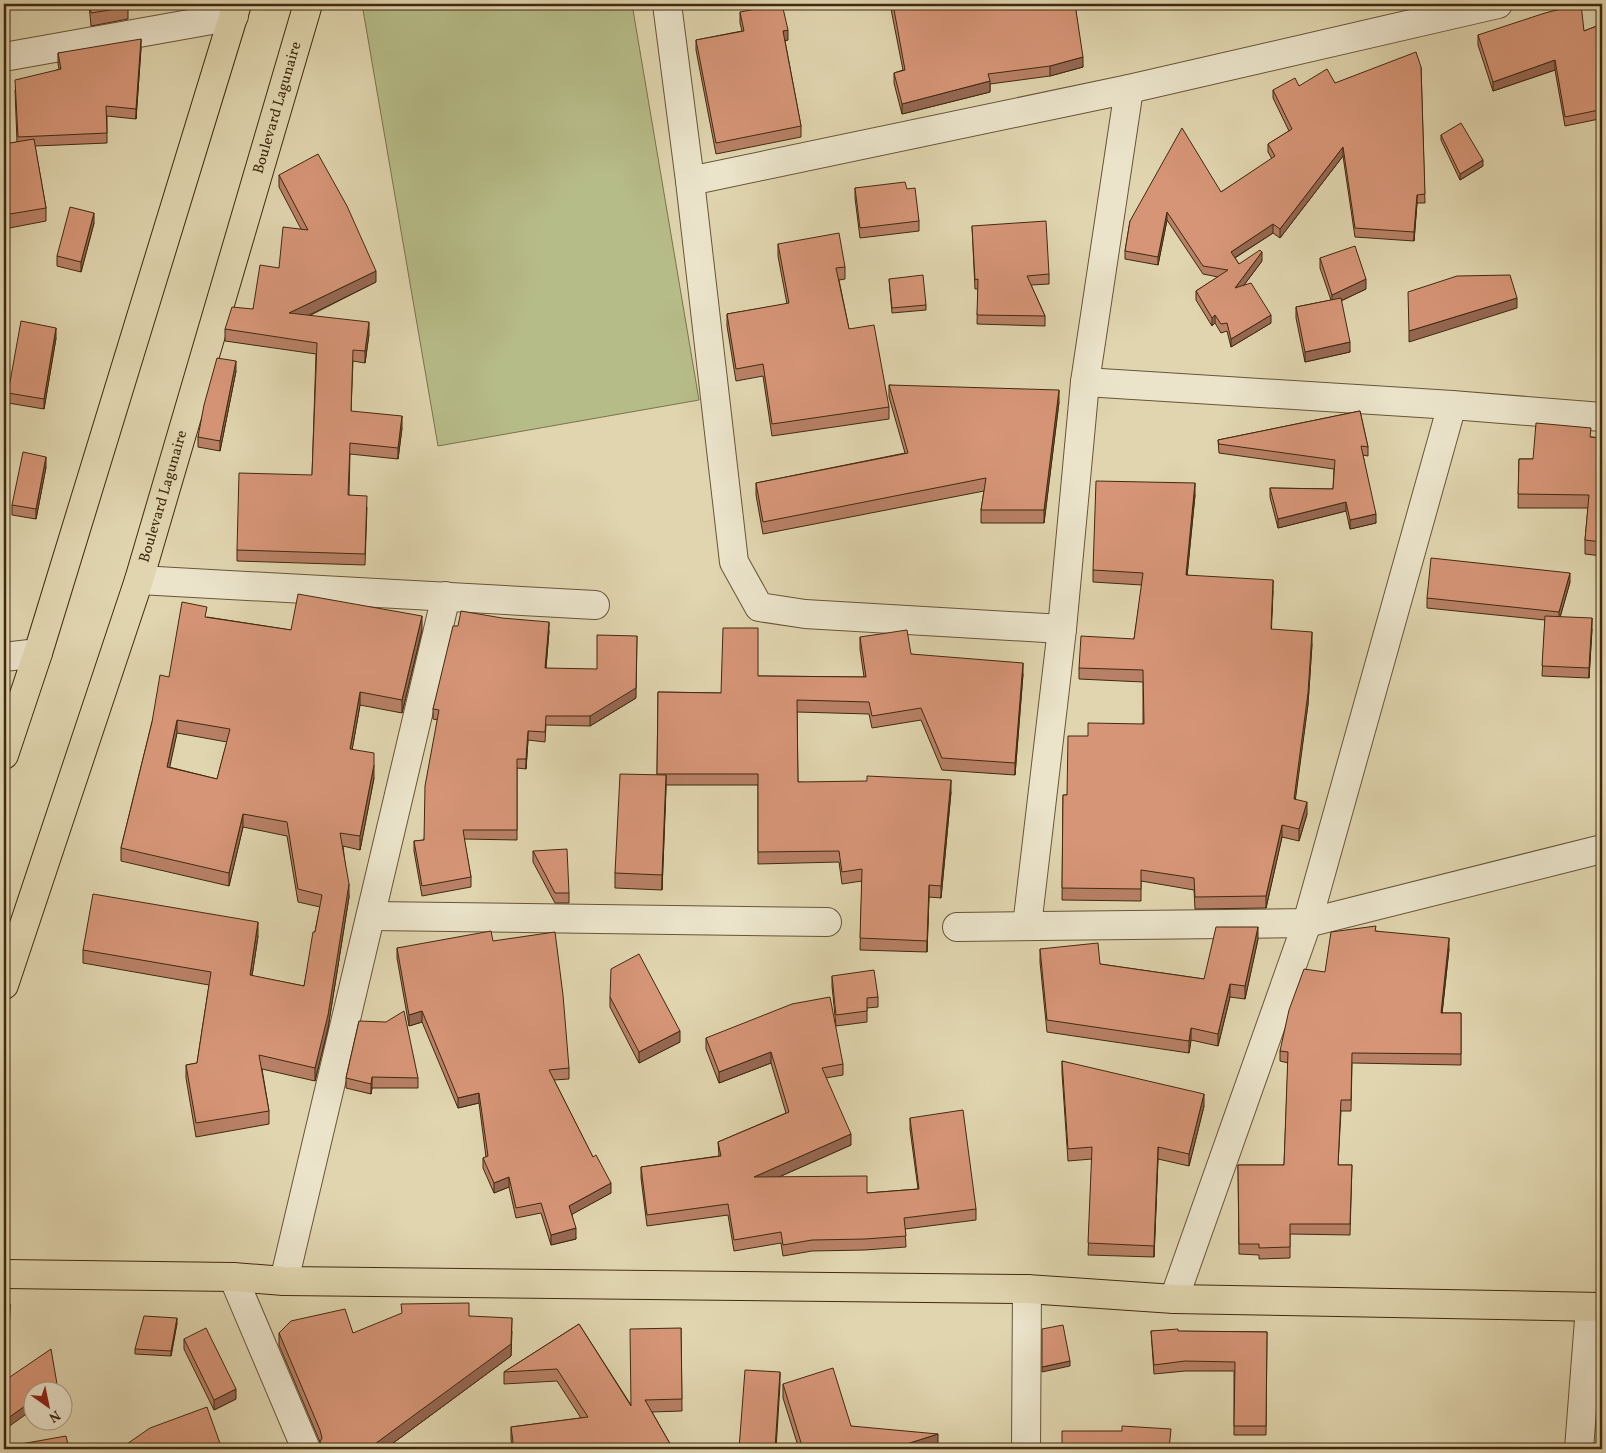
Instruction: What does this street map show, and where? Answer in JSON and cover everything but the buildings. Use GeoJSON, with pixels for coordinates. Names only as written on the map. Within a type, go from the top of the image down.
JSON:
{"type":"FeatureCollection","features":[{"type":"Feature","properties":{"kind":"main road","name":"Boulevard Lagunaire"},"geometry":{"type":"LineString","coordinates":[[4,985],[139,580],[308,4]]}},
{"type":"Feature","properties":{"kind":"main road"},"geometry":{"type":"LineString","coordinates":[[4,755],[38,653],[235,10]]}},
{"type":"Feature","properties":{"kind":"main road"},"geometry":{"type":"LineString","coordinates":[[4,1274],[233,1277],[284,1281],[1027,1289],[1174,1299],[1596,1307]]}},
{"type":"Feature","properties":{"kind":"street"},"geometry":{"type":"LineString","coordinates":[[667,4],[690,181],[734,562],[759,607],[804,614],[1062,629]]}},
{"type":"Feature","properties":{"kind":"street"},"geometry":{"type":"LineString","coordinates":[[690,181],[1129,89],[1498,4]]}},
{"type":"Feature","properties":{"kind":"street"},"geometry":{"type":"LineString","coordinates":[[4,57],[235,10]]}},
{"type":"Feature","properties":{"kind":"street"},"geometry":{"type":"LineString","coordinates":[[1027,926],[1062,629],[1085,382],[1129,89]]}},
{"type":"Feature","properties":{"kind":"street"},"geometry":{"type":"LineString","coordinates":[[1085,382],[1452,405],[1602,417]]}},
{"type":"Feature","properties":{"kind":"street"},"geometry":{"type":"LineString","coordinates":[[1174,1299],[1306,923],[1452,405]]}},
{"type":"Feature","properties":{"kind":"street"},"geometry":{"type":"LineString","coordinates":[[139,580],[595,605]]}},
{"type":"Feature","properties":{"kind":"street"},"geometry":{"type":"LineString","coordinates":[[284,1281],[446,596]]}},
{"type":"Feature","properties":{"kind":"street"},"geometry":{"type":"LineString","coordinates":[[4,657],[38,653]]}},
{"type":"Feature","properties":{"kind":"street"},"geometry":{"type":"LineString","coordinates":[[957,926],[1306,923],[1602,848]]}},
{"type":"Feature","properties":{"kind":"street"},"geometry":{"type":"LineString","coordinates":[[371,916],[827,922]]}},
{"type":"Feature","properties":{"kind":"street"},"geometry":{"type":"LineString","coordinates":[[233,1277],[306,1449]]}},
{"type":"Feature","properties":{"kind":"street"},"geometry":{"type":"LineString","coordinates":[[1026,1449],[1027,1289]]}},
{"type":"Feature","properties":{"kind":"street"},"geometry":{"type":"LineString","coordinates":[[1579,1449],[1596,1307]]}},
{"type":"Feature","properties":{"kind":"green space"},"geometry":{"type":"Polygon","coordinates":[[[362,4],[632,4],[699,400],[438,446],[362,4]]]}}]}
